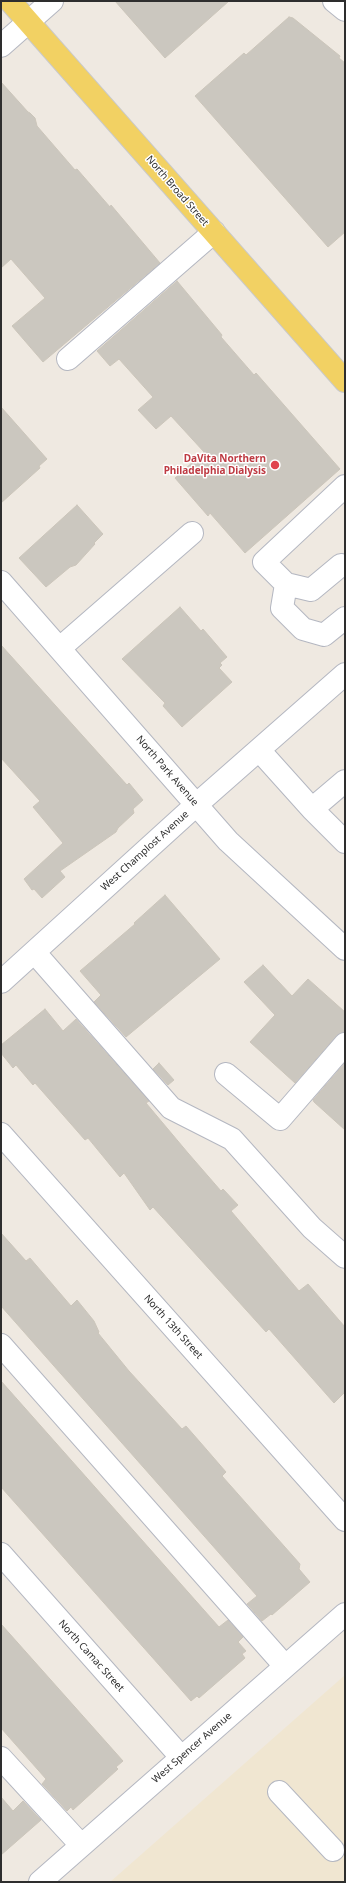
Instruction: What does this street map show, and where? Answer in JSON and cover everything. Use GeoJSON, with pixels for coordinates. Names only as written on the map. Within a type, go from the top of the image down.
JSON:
{"type":"FeatureCollection","features":[{"type":"Feature","properties":{"kind":"main road","name":"North Broad Street"},"geometry":{"type":"LineString","coordinates":[[10,1],[345,381]]}},
{"type":"Feature","properties":{"kind":"street"},"geometry":{"type":"LineString","coordinates":[[1,46],[52,1]]}},
{"type":"Feature","properties":{"kind":"street"},"geometry":{"type":"LineString","coordinates":[[334,1],[345,10]]}},
{"type":"Feature","properties":{"kind":"street"},"geometry":{"type":"LineString","coordinates":[[68,360],[214,232]]}},
{"type":"Feature","properties":{"kind":"street"},"geometry":{"type":"LineString","coordinates":[[341,565],[311,590],[286,584],[264,562],[343,492]]}},
{"type":"Feature","properties":{"kind":"street"},"geometry":{"type":"LineString","coordinates":[[60,648],[192,534]]}},
{"type":"Feature","properties":{"kind":"street","name":"North Park Avenue"},"geometry":{"type":"LineString","coordinates":[[1,582],[228,841],[345,949]]}},
{"type":"Feature","properties":{"kind":"street"},"geometry":{"type":"LineString","coordinates":[[286,584],[282,608],[303,629],[324,635],[345,618]]}},
{"type":"Feature","properties":{"kind":"street","name":"West Champlost Avenue"},"geometry":{"type":"LineString","coordinates":[[1,982],[196,805],[345,674]]}},
{"type":"Feature","properties":{"kind":"street"},"geometry":{"type":"LineString","coordinates":[[259,750],[312,809],[345,842]]}},
{"type":"Feature","properties":{"kind":"street"},"geometry":{"type":"LineString","coordinates":[[312,809],[345,781]]}},
{"type":"Feature","properties":{"kind":"street"},"geometry":{"type":"LineString","coordinates":[[35,952],[171,1108],[232,1139],[312,1228],[345,1257]]}},
{"type":"Feature","properties":{"kind":"street"},"geometry":{"type":"LineString","coordinates":[[226,1074],[280,1119],[345,1044]]}},
{"type":"Feature","properties":{"kind":"street","name":"North 13th Street"},"geometry":{"type":"LineString","coordinates":[[1,1134],[345,1520]]}},
{"type":"Feature","properties":{"kind":"street"},"geometry":{"type":"LineString","coordinates":[[1,1345],[285,1666]]}},
{"type":"Feature","properties":{"kind":"street","name":"North Camac Street"},"geometry":{"type":"LineString","coordinates":[[1,1554],[182,1757]]}},
{"type":"Feature","properties":{"kind":"street","name":"West Spencer Avenue"},"geometry":{"type":"LineString","coordinates":[[40,1882],[345,1614]]}},
{"type":"Feature","properties":{"kind":"street"},"geometry":{"type":"LineString","coordinates":[[1,1758],[81,1845]]}},
{"type":"Feature","properties":{"kind":"street"},"geometry":{"type":"LineString","coordinates":[[279,1792],[334,1850]]}},
{"type":"Feature","properties":{"kind":"shaded area"},"geometry":{"type":"Polygon","coordinates":[[[345,1675],[345,1882],[110,1882],[345,1675]]]}},
{"type":"Feature","properties":{"kind":"building"},"geometry":{"type":"Polygon","coordinates":[[[115,1],[229,1],[165,58],[115,1]]]}},
{"type":"Feature","properties":{"kind":"building"},"geometry":{"type":"Polygon","coordinates":[[[289,17],[293,18],[340,56],[339,58],[345,63],[345,232],[328,247],[195,96],[244,53],[246,55],[289,17]]]}},
{"type":"Feature","properties":{"kind":"building"},"geometry":{"type":"Polygon","coordinates":[[[1,82],[35,118],[37,126],[75,170],[77,169],[110,207],[111,205],[160,263],[43,362],[12,326],[45,298],[11,259],[1,268],[1,82]]]}},
{"type":"Feature","properties":{"kind":"building"},"geometry":{"type":"Polygon","coordinates":[[[177,281],[222,335],[221,337],[254,375],[256,373],[340,469],[245,553],[210,513],[208,516],[175,478],[204,452],[171,416],[156,429],[138,410],[153,397],[119,359],[110,366],[97,351],[177,281]]]}},
{"type":"Feature","properties":{"kind":"building"},"geometry":{"type":"Polygon","coordinates":[[[1,407],[47,459],[39,466],[40,468],[1,503],[1,407]]]}},
{"type":"Feature","properties":{"kind":"building"},"geometry":{"type":"Polygon","coordinates":[[[77,505],[103,534],[76,565],[70,567],[46,587],[19,558],[77,505]]]}},
{"type":"Feature","properties":{"kind":"building"},"geometry":{"type":"Polygon","coordinates":[[[180,607],[201,631],[203,629],[227,657],[220,663],[222,665],[219,668],[232,682],[182,727],[163,706],[165,703],[122,659],[180,607]]]}},
{"type":"Feature","properties":{"kind":"building"},"geometry":{"type":"Polygon","coordinates":[[[1,645],[127,785],[129,783],[143,800],[133,809],[134,813],[118,828],[116,832],[60,871],[65,877],[42,898],[34,889],[32,890],[24,879],[63,843],[33,807],[40,801],[1,758],[1,645]]]}},
{"type":"Feature","properties":{"kind":"building"},"geometry":{"type":"Polygon","coordinates":[[[165,895],[220,959],[126,1037],[94,1002],[101,995],[80,971],[135,924],[134,923],[165,895]]]}},
{"type":"Feature","properties":{"kind":"building"},"geometry":{"type":"Polygon","coordinates":[[[263,965],[292,996],[308,979],[345,1012],[345,1032],[336,1036],[295,1083],[250,1042],[275,1015],[244,982],[263,965]]]}},
{"type":"Feature","properties":{"kind":"building"},"geometry":{"type":"Polygon","coordinates":[[[45,1009],[63,1031],[76,1019],[149,1101],[146,1103],[221,1191],[223,1189],[238,1205],[231,1211],[299,1291],[308,1284],[345,1327],[345,1392],[334,1403],[269,1329],[266,1332],[153,1207],[150,1210],[124,1173],[120,1177],[88,1138],[85,1140],[35,1083],[33,1085],[16,1065],[13,1068],[1,1053],[1,1045],[45,1009]]]}},
{"type":"Feature","properties":{"kind":"building"},"geometry":{"type":"Polygon","coordinates":[[[159,1063],[174,1080],[168,1085],[153,1069],[159,1063]]]}},
{"type":"Feature","properties":{"kind":"building"},"geometry":{"type":"Polygon","coordinates":[[[345,1063],[345,1130],[313,1100],[345,1063]]]}},
{"type":"Feature","properties":{"kind":"building"},"geometry":{"type":"Polygon","coordinates":[[[1,1233],[26,1261],[30,1258],[71,1306],[77,1300],[94,1321],[99,1332],[98,1333],[129,1371],[182,1429],[186,1426],[226,1472],[222,1476],[300,1564],[299,1569],[310,1582],[272,1615],[271,1614],[262,1621],[247,1604],[257,1596],[1,1306],[1,1233]]]}},
{"type":"Feature","properties":{"kind":"building"},"geometry":{"type":"Polygon","coordinates":[[[1,1381],[219,1627],[228,1620],[243,1637],[238,1642],[246,1651],[242,1654],[245,1658],[199,1698],[197,1696],[191,1701],[1,1487],[1,1381]]]}},
{"type":"Feature","properties":{"kind":"building"},"geometry":{"type":"Polygon","coordinates":[[[1,1624],[123,1761],[116,1767],[118,1769],[73,1810],[71,1807],[67,1811],[42,1784],[46,1779],[1,1728],[1,1624]]]}},
{"type":"Feature","properties":{"kind":"building"},"geometry":{"type":"Polygon","coordinates":[[[1,1797],[13,1811],[23,1801],[41,1820],[1,1855],[1,1797]]]}},
{"type":"Feature","properties":{"kind":"place","name":"DaVita Northern Philadelphia Dialysis"},"geometry":{"type":"Point","coordinates":[275,465]}}]}
